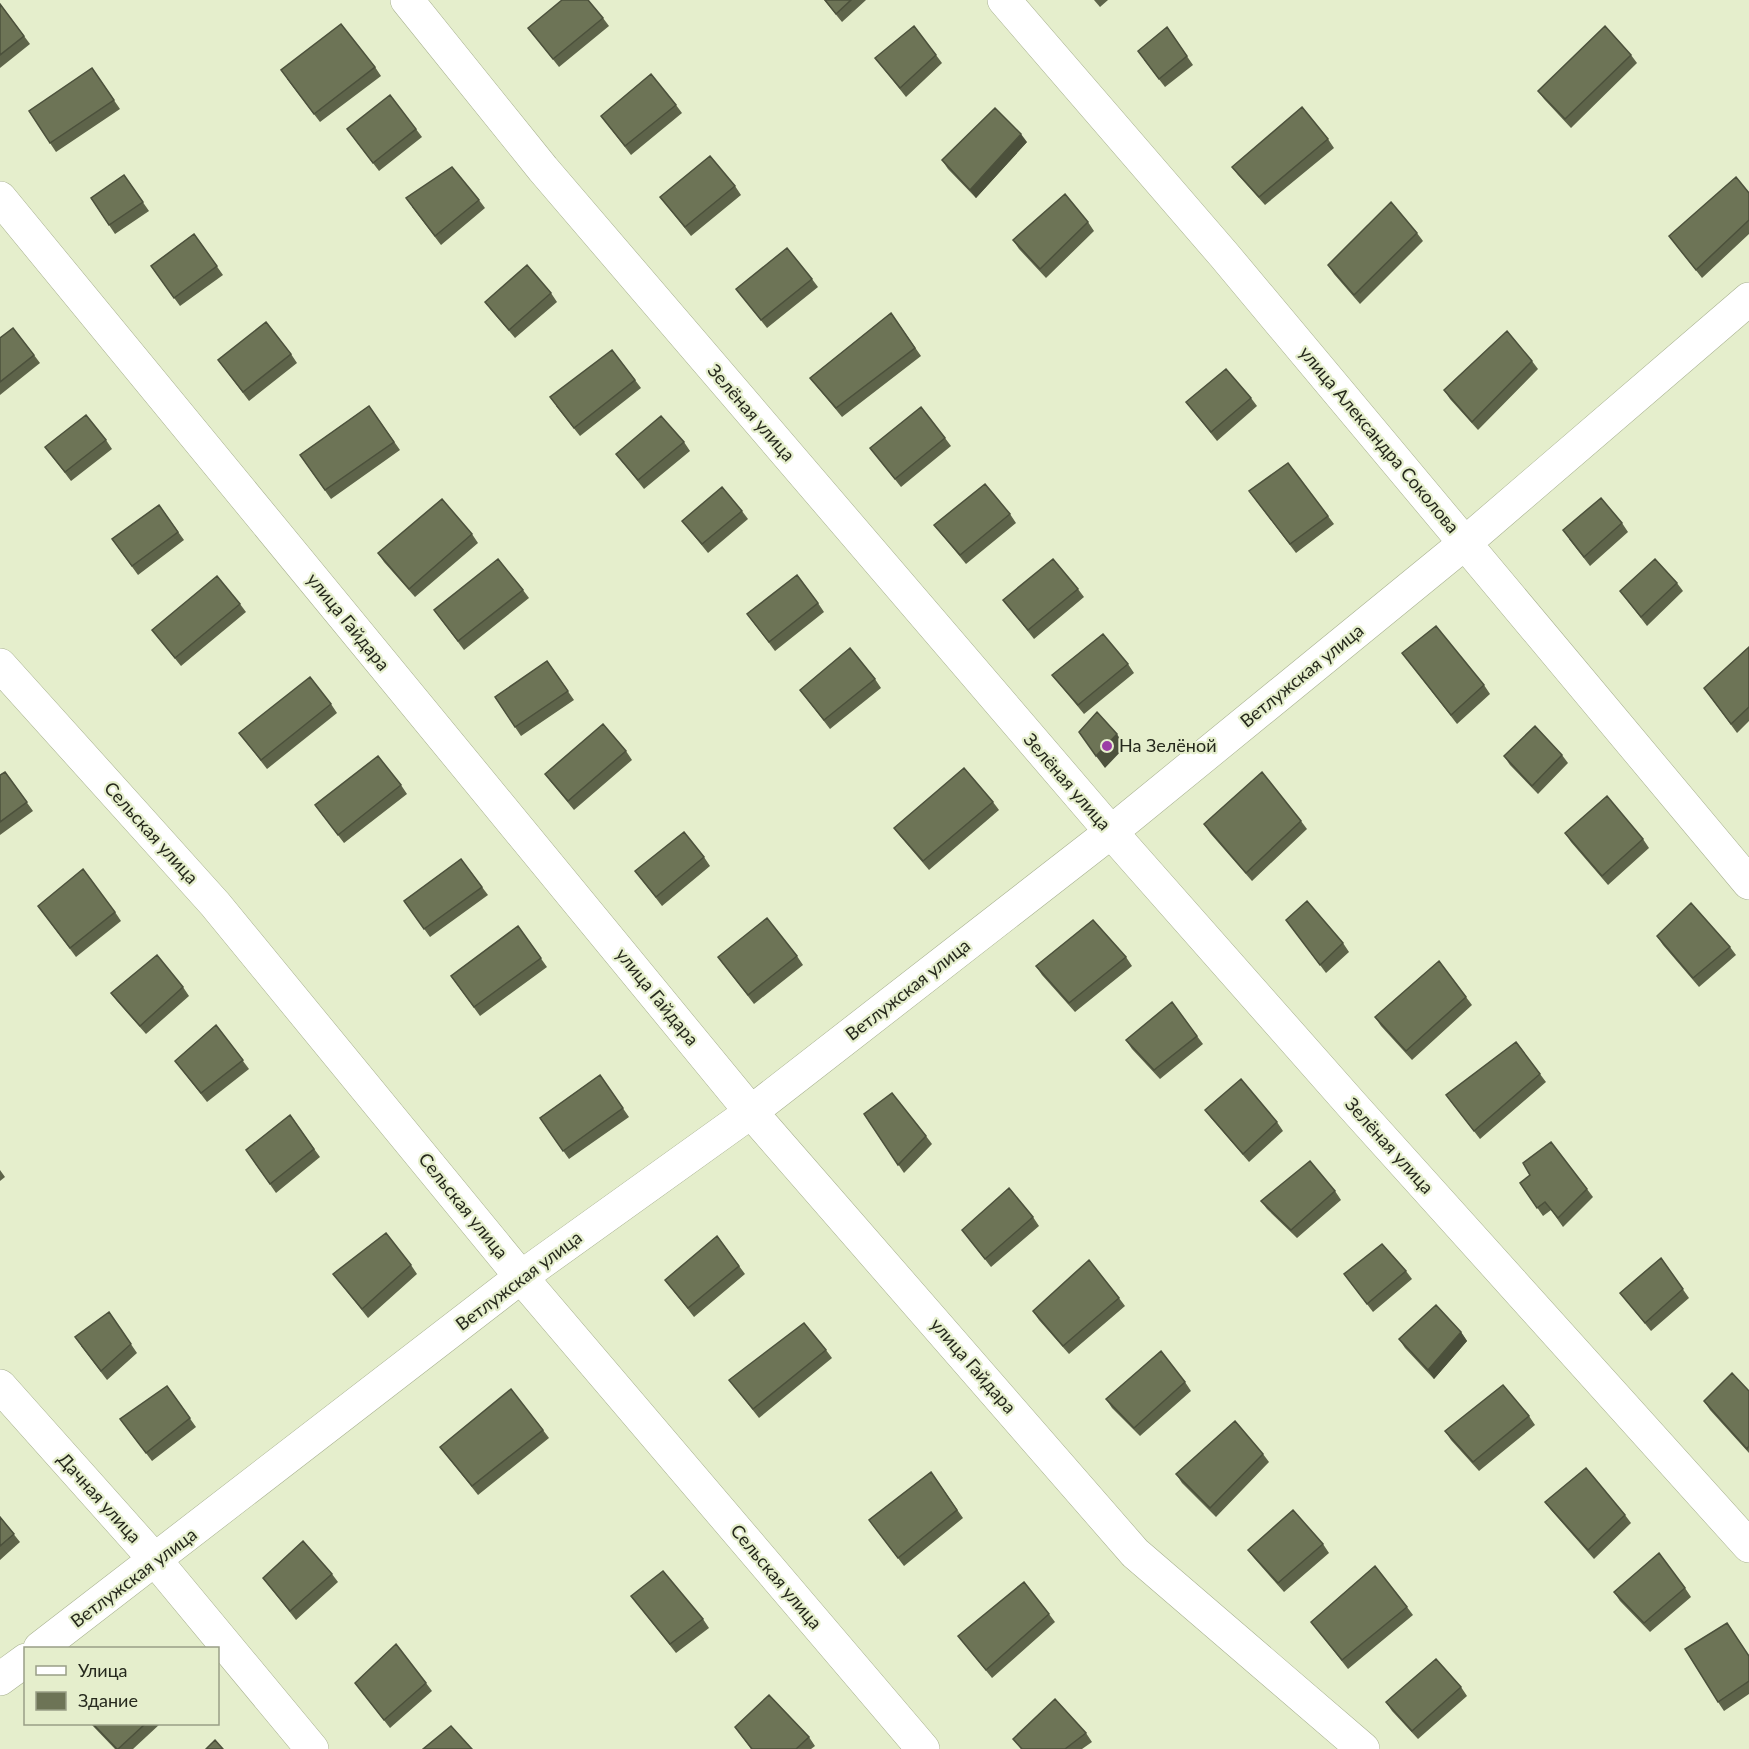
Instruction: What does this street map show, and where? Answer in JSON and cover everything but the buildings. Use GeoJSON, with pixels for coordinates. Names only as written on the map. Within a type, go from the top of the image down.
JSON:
{"type":"FeatureCollection","features":[{"type":"Feature","properties":{"kind":"street","name":"Зелёная улица"},"geometry":{"type":"LineString","coordinates":[[407,0],[543,169],[1111,832],[1749,1546]]}},
{"type":"Feature","properties":{"kind":"street","name":"улица Александра Соколова"},"geometry":{"type":"LineString","coordinates":[[1004,0],[1216,246],[1749,883]]}},
{"type":"Feature","properties":{"kind":"street","name":"улица Гайдара"},"geometry":{"type":"LineString","coordinates":[[0,198],[751,1113],[1136,1553],[1363,1749]]}},
{"type":"Feature","properties":{"kind":"street","name":"Ветлужская улица"},"geometry":{"type":"LineString","coordinates":[[41,1647],[156,1562],[521,1277],[751,1113],[1111,832],[1465,543],[1749,299]]}},
{"type":"Feature","properties":{"kind":"street","name":"Сельская улица"},"geometry":{"type":"LineString","coordinates":[[0,665],[215,904],[521,1277],[923,1749]]}},
{"type":"Feature","properties":{"kind":"street","name":"Дачная улица"},"geometry":{"type":"LineString","coordinates":[[0,1386],[156,1562],[312,1749]]}},
{"type":"Feature","properties":{"kind":"street"},"geometry":{"type":"LineString","coordinates":[[0,1679],[24,1661]]}},
{"type":"Feature","properties":{"kind":"place","name":"На Зелёной"},"geometry":{"type":"Point","coordinates":[1107,746]}}]}
